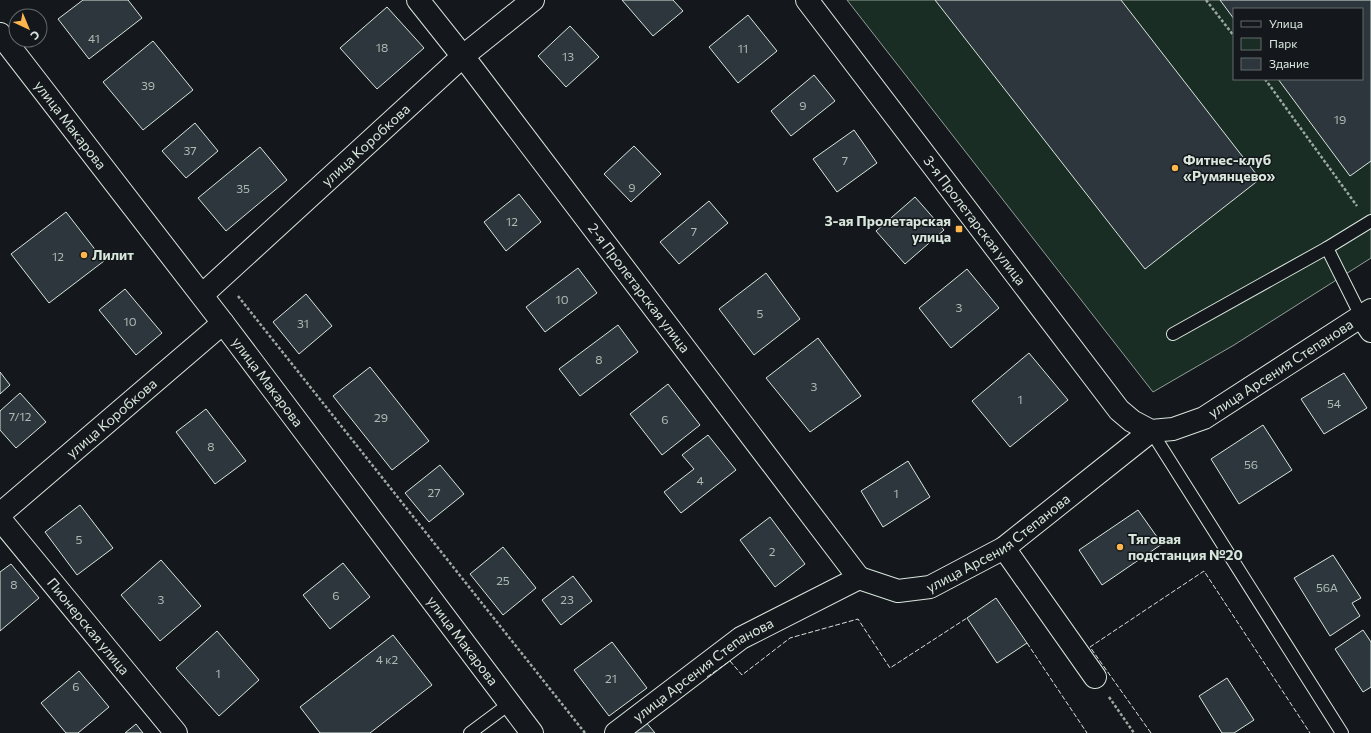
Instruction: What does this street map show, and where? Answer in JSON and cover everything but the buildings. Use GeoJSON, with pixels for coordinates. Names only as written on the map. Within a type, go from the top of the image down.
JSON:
{"type":"FeatureCollection","features":[{"type":"Feature","properties":{"kind":"street","name":"2-я Пролетарская улица"},"geometry":{"type":"LineString","coordinates":[[418,0],[859,578]]}},
{"type":"Feature","properties":{"kind":"street","name":"улица Коробкова"},"geometry":{"type":"LineString","coordinates":[[202,295],[462,57],[533,0]]}},
{"type":"Feature","properties":{"kind":"street","name":"3-я Пролетарская улица"},"geometry":{"type":"LineString","coordinates":[[807,0],[1119,410],[1132,422],[1151,431]]}},
{"type":"Feature","properties":{"kind":"street","name":"улица Макарова"},"geometry":{"type":"LineString","coordinates":[[0,34],[202,295],[508,704],[532,733]]}},
{"type":"Feature","properties":{"kind":"street","name":"улица Арсения Степанова"},"geometry":{"type":"LineString","coordinates":[[616,733],[741,638],[859,578],[898,590],[930,587],[1004,548],[1151,431],[1173,429],[1204,418],[1368,319]]}},
{"type":"Feature","properties":{"kind":"street","name":"улица Коробкова"},"geometry":{"type":"LineString","coordinates":[[0,514],[223,323]]}},
{"type":"Feature","properties":{"kind":"street","name":"Пионерская улица"},"geometry":{"type":"LineString","coordinates":[[0,519],[176,733]]}},
{"type":"Feature","properties":{"kind":"street"},"geometry":{"type":"LineString","coordinates":[[1004,548],[1095,677]]}},
{"type":"Feature","properties":{"kind":"lane"},"geometry":{"type":"LineString","coordinates":[[1173,334],[1327,248],[1370,222]]}},
{"type":"Feature","properties":{"kind":"lane"},"geometry":{"type":"LineString","coordinates":[[1327,248],[1368,319]]}},
{"type":"Feature","properties":{"kind":"lane"},"geometry":{"type":"LineString","coordinates":[[1151,431],[1342,733]]}},
{"type":"Feature","properties":{"kind":"lane"},"geometry":{"type":"LineString","coordinates":[[470,733],[508,704]]}},
{"type":"Feature","properties":{"kind":"path"},"geometry":{"type":"LineString","coordinates":[[1206,0],[1233,35]]}},
{"type":"Feature","properties":{"kind":"path"},"geometry":{"type":"LineString","coordinates":[[1266,80],[1370,222]]}},
{"type":"Feature","properties":{"kind":"path"},"geometry":{"type":"LineString","coordinates":[[223,277],[585,733]]}},
{"type":"Feature","properties":{"kind":"path"},"geometry":{"type":"LineString","coordinates":[[1095,677],[1134,733]]}},
{"type":"Feature","properties":{"kind":"green space","name":"Фитнес-клуб «Румянцево»"},"geometry":{"type":"Polygon","coordinates":[[[847,0],[1371,0],[1371,258],[1234,345],[1153,392],[847,0]]]}},
{"type":"Feature","properties":{"kind":"fence"},"geometry":{"type":"LineString","coordinates":[[1151,733],[1090,647],[1204,571],[1310,733]]}},
{"type":"Feature","properties":{"kind":"fence"},"geometry":{"type":"LineString","coordinates":[[707,677],[730,661],[742,675],[790,638],[858,619],[890,668],[967,618]]}},
{"type":"Feature","properties":{"kind":"fence"},"geometry":{"type":"LineString","coordinates":[[1027,643],[1087,733]]}},
{"type":"Feature","properties":{"kind":"place","name":"Фитнес-клуб «Румянцево»"},"geometry":{"type":"Point","coordinates":[1175,168]}},
{"type":"Feature","properties":{"kind":"place","name":"3-ая Пролетарская улица"},"geometry":{"type":"Point","coordinates":[959,229]}},
{"type":"Feature","properties":{"kind":"place","name":"Лилит"},"geometry":{"type":"Point","coordinates":[84,255]}},
{"type":"Feature","properties":{"kind":"place","name":"Тяговая подстанция №20"},"geometry":{"type":"Point","coordinates":[1120,547]}}]}
